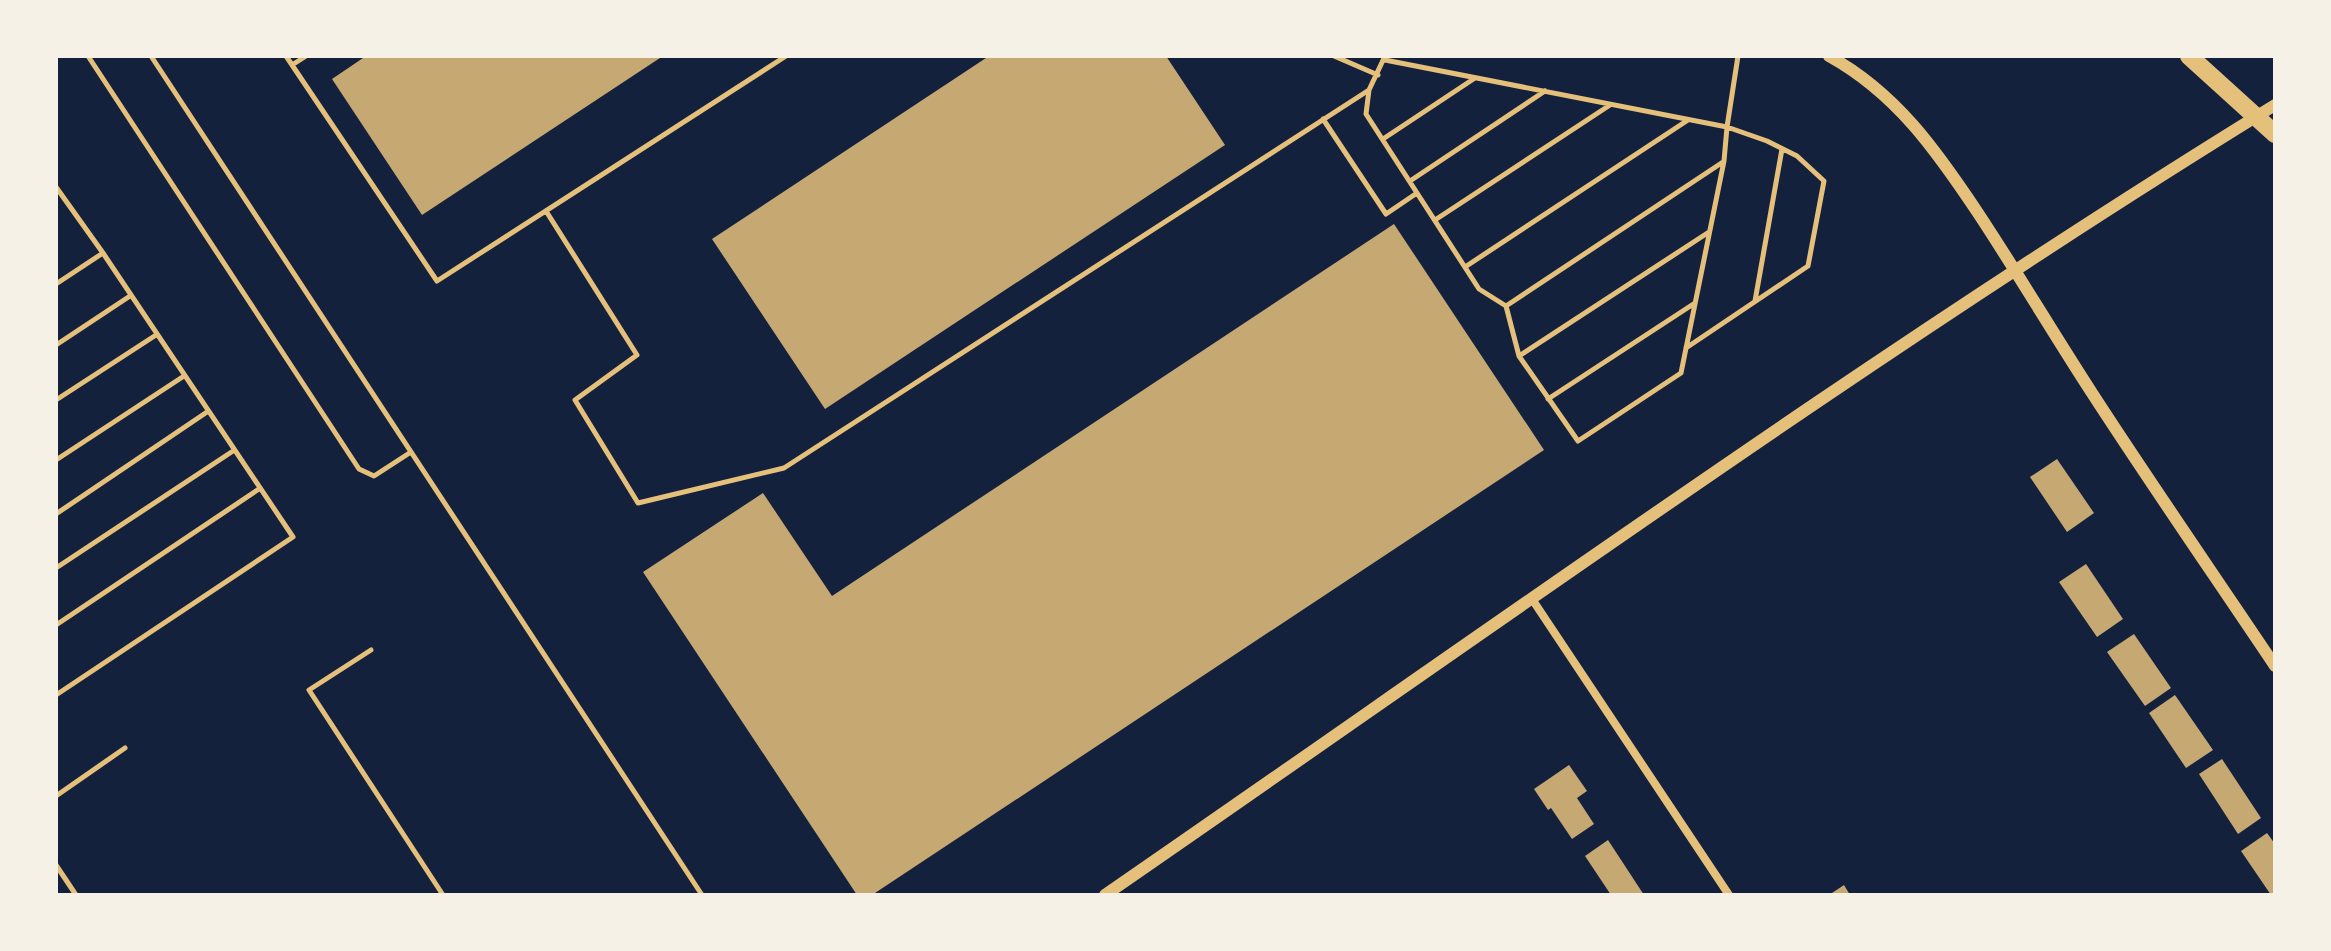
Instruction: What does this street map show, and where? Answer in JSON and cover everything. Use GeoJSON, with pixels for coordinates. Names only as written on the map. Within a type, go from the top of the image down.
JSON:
{"type":"FeatureCollection","features":[{"type":"Feature","properties":{"kind":"highway"},"geometry":{"type":"LineString","coordinates":[[2189,56],[2275,134]]}},
{"type":"Feature","properties":{"kind":"street"},"geometry":{"type":"LineString","coordinates":[[1829,56],[1859,74],[1908,116],[1942,160],[2016,270],[2091,391],[2275,666]]}},
{"type":"Feature","properties":{"kind":"street"},"geometry":{"type":"LineString","coordinates":[[1105,895],[1916,335],[2275,105]]}},
{"type":"Feature","properties":{"kind":"street"},"geometry":{"type":"LineString","coordinates":[[1532,599],[1729,895]]}},
{"type":"Feature","properties":{"kind":"lane"},"geometry":{"type":"LineString","coordinates":[[88,56],[359,469],[374,476],[411,452]]}},
{"type":"Feature","properties":{"kind":"lane"},"geometry":{"type":"LineString","coordinates":[[151,56],[702,895]]}},
{"type":"Feature","properties":{"kind":"lane"},"geometry":{"type":"LineString","coordinates":[[286,56],[437,281],[786,56]]}},
{"type":"Feature","properties":{"kind":"lane"},"geometry":{"type":"LineString","coordinates":[[292,65],[306,56]]}},
{"type":"Feature","properties":{"kind":"lane"},"geometry":{"type":"LineString","coordinates":[[1334,56],[1378,75]]}},
{"type":"Feature","properties":{"kind":"lane"},"geometry":{"type":"LineString","coordinates":[[1686,348],[1808,266],[1824,181],[1797,156],[1727,127],[1385,58],[1369,90],[1366,114],[1479,289],[1506,306],[1519,356],[1578,441],[1681,373],[1686,348],[1695,303],[1710,231],[1724,161],[1727,127],[1738,56]]}},
{"type":"Feature","properties":{"kind":"lane"},"geometry":{"type":"LineString","coordinates":[[1383,139],[1476,78]]}},
{"type":"Feature","properties":{"kind":"lane"},"geometry":{"type":"LineString","coordinates":[[546,211],[637,355],[575,400],[638,503],[784,468],[1369,90]]}},
{"type":"Feature","properties":{"kind":"lane"},"geometry":{"type":"LineString","coordinates":[[1410,181],[1545,91]]}},
{"type":"Feature","properties":{"kind":"lane"},"geometry":{"type":"LineString","coordinates":[[1435,220],[1611,104]]}},
{"type":"Feature","properties":{"kind":"lane"},"geometry":{"type":"LineString","coordinates":[[1323,119],[1386,214],[1417,193]]}},
{"type":"Feature","properties":{"kind":"lane"},"geometry":{"type":"LineString","coordinates":[[1465,267],[1688,120]]}},
{"type":"Feature","properties":{"kind":"lane"},"geometry":{"type":"LineString","coordinates":[[1755,302],[1782,149]]}},
{"type":"Feature","properties":{"kind":"lane"},"geometry":{"type":"LineString","coordinates":[[1506,306],[1724,161]]}},
{"type":"Feature","properties":{"kind":"lane"},"geometry":{"type":"LineString","coordinates":[[56,187],[293,537],[56,695]]}},
{"type":"Feature","properties":{"kind":"lane"},"geometry":{"type":"LineString","coordinates":[[1519,356],[1710,231]]}},
{"type":"Feature","properties":{"kind":"lane"},"geometry":{"type":"LineString","coordinates":[[56,284],[103,253]]}},
{"type":"Feature","properties":{"kind":"lane"},"geometry":{"type":"LineString","coordinates":[[56,345],[130,296]]}},
{"type":"Feature","properties":{"kind":"lane"},"geometry":{"type":"LineString","coordinates":[[1548,399],[1695,303]]}},
{"type":"Feature","properties":{"kind":"lane"},"geometry":{"type":"LineString","coordinates":[[56,400],[156,335]]}},
{"type":"Feature","properties":{"kind":"lane"},"geometry":{"type":"LineString","coordinates":[[56,460],[184,376]]}},
{"type":"Feature","properties":{"kind":"lane"},"geometry":{"type":"LineString","coordinates":[[56,514],[207,412]]}},
{"type":"Feature","properties":{"kind":"lane"},"geometry":{"type":"LineString","coordinates":[[56,568],[233,451]]}},
{"type":"Feature","properties":{"kind":"lane"},"geometry":{"type":"LineString","coordinates":[[56,625],[259,489]]}},
{"type":"Feature","properties":{"kind":"lane"},"geometry":{"type":"LineString","coordinates":[[371,650],[309,690],[443,895]]}},
{"type":"Feature","properties":{"kind":"lane"},"geometry":{"type":"LineString","coordinates":[[56,796],[125,748]]}},
{"type":"Feature","properties":{"kind":"lane"},"geometry":{"type":"LineString","coordinates":[[56,865],[76,895]]}},
{"type":"Feature","properties":{"kind":"building"},"geometry":{"type":"Polygon","coordinates":[[[366,56],[663,56],[422,215],[332,79],[366,56]]]}},
{"type":"Feature","properties":{"kind":"building"},"geometry":{"type":"Polygon","coordinates":[[[989,56],[1166,56],[1225,145],[825,409],[712,239],[989,56]]]}},
{"type":"Feature","properties":{"kind":"building"},"geometry":{"type":"Polygon","coordinates":[[[1394,224],[1544,450],[872,895],[857,895],[643,572],[763,493],[832,596],[1394,224]]]}},
{"type":"Feature","properties":{"kind":"building"},"geometry":{"type":"Polygon","coordinates":[[[2057,459],[2094,513],[2067,532],[2030,477],[2057,459]]]}},
{"type":"Feature","properties":{"kind":"building"},"geometry":{"type":"Polygon","coordinates":[[[2086,564],[2123,619],[2097,637],[2059,582],[2086,564]]]}},
{"type":"Feature","properties":{"kind":"building"},"geometry":{"type":"Polygon","coordinates":[[[2134,634],[2171,688],[2145,706],[2107,652],[2134,634]]]}},
{"type":"Feature","properties":{"kind":"building"},"geometry":{"type":"Polygon","coordinates":[[[2175,695],[2213,750],[2186,768],[2149,713],[2175,695]]]}},
{"type":"Feature","properties":{"kind":"building"},"geometry":{"type":"Polygon","coordinates":[[[2222,759],[2261,818],[2238,834],[2199,774],[2222,759]]]}},
{"type":"Feature","properties":{"kind":"building"},"geometry":{"type":"Polygon","coordinates":[[[1569,765],[1587,791],[1577,798],[1594,824],[1572,839],[1534,789],[1569,765]]]}},
{"type":"Feature","properties":{"kind":"building"},"geometry":{"type":"Polygon","coordinates":[[[2267,833],[2275,844],[2275,895],[2271,895],[2241,851],[2267,833]]]}},
{"type":"Feature","properties":{"kind":"building"},"geometry":{"type":"Polygon","coordinates":[[[1608,840],[1644,895],[1611,895],[1585,856],[1608,840]]]}},
{"type":"Feature","properties":{"kind":"building"},"geometry":{"type":"Polygon","coordinates":[[[1844,885],[1850,895],[1829,895],[1844,885]]]}}]}
